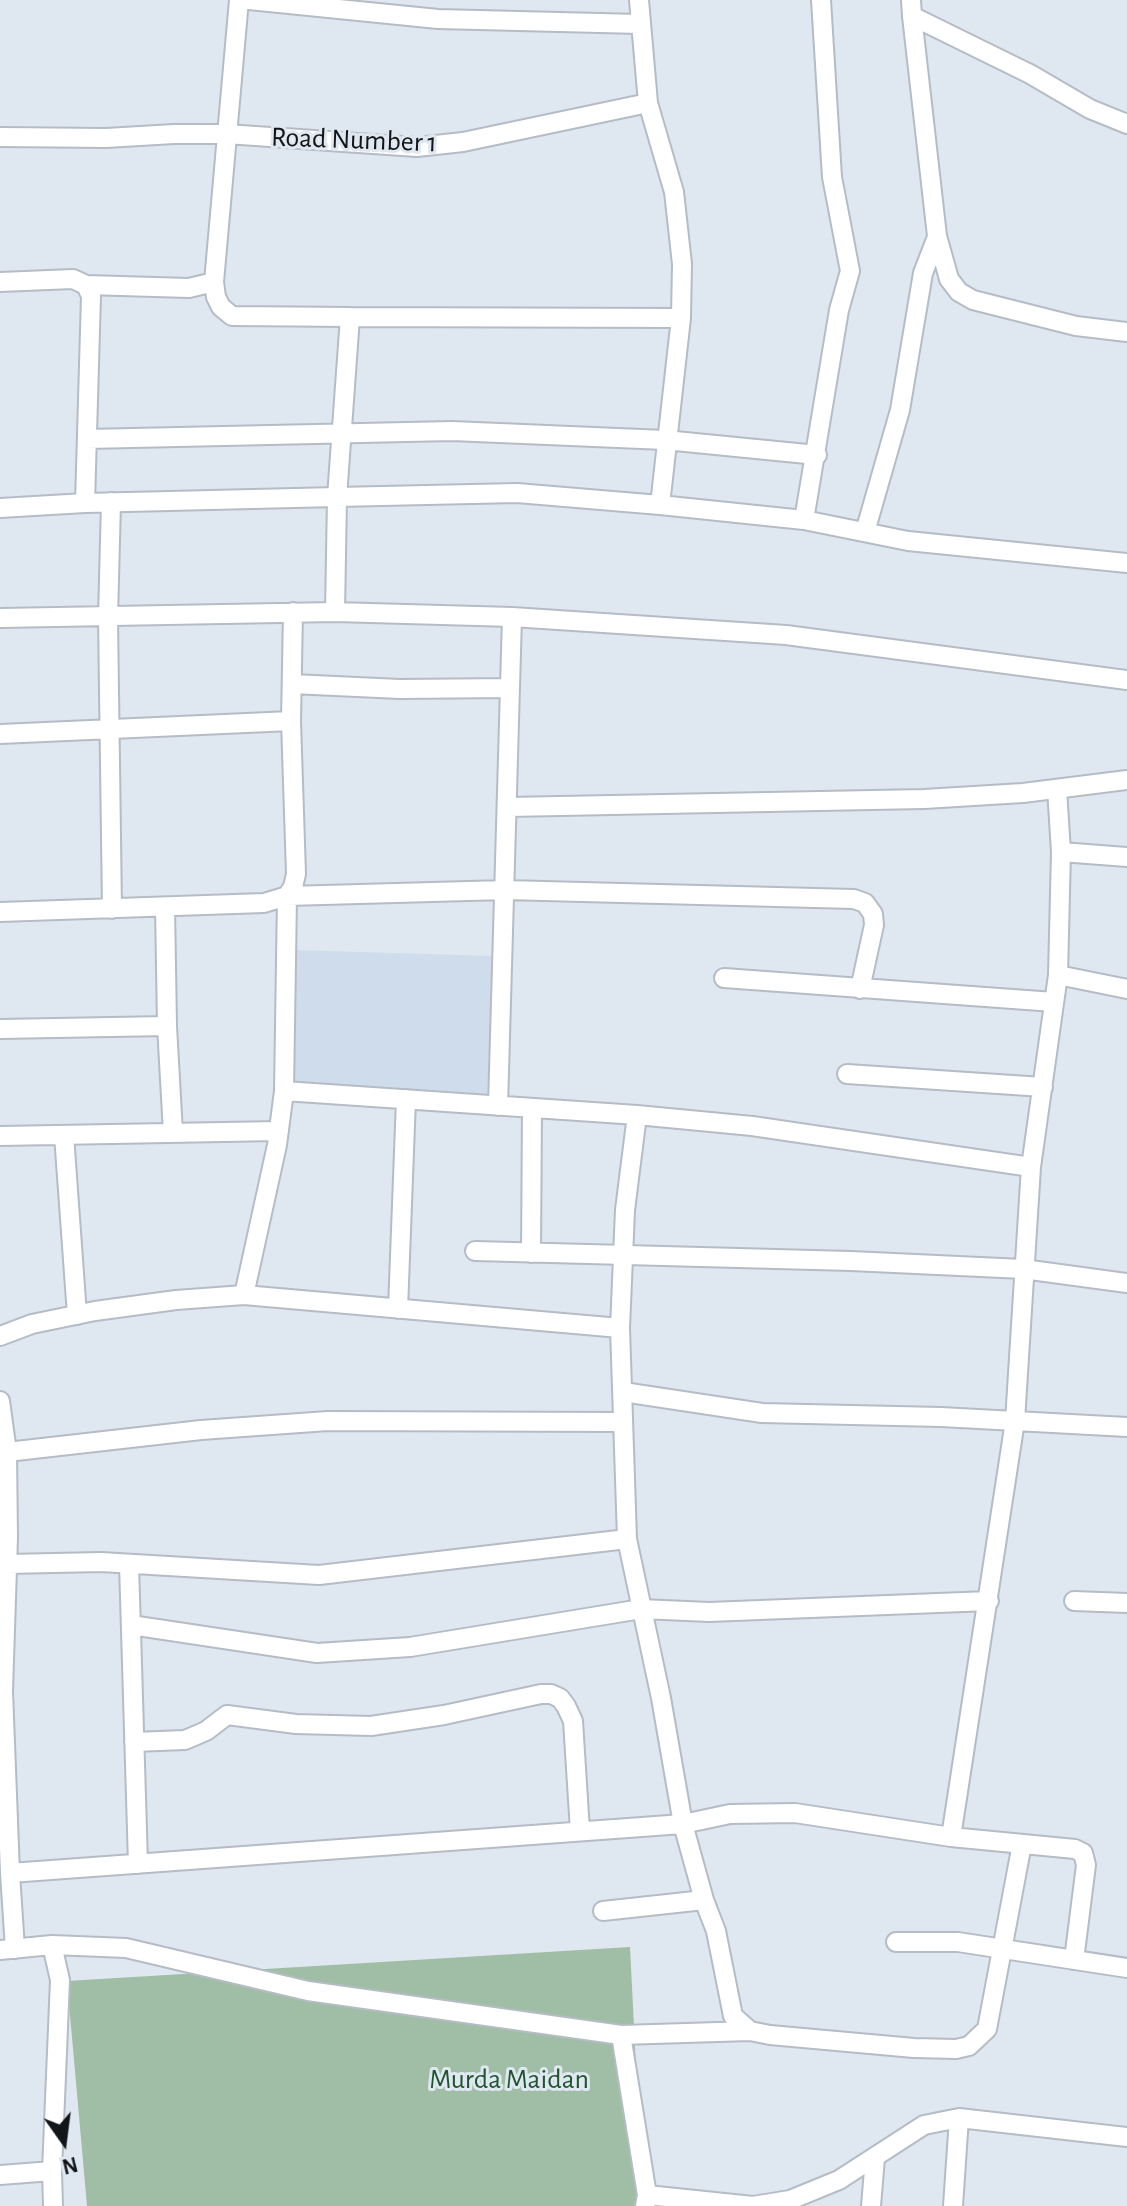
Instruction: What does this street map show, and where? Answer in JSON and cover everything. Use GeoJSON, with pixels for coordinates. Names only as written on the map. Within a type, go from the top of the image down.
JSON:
{"type":"FeatureCollection","features":[{"type":"Feature","properties":{"kind":"street"},"geometry":{"type":"LineString","coordinates":[[239,0],[214,282],[221,307],[232,316],[681,318]]}},
{"type":"Feature","properties":{"kind":"street"},"geometry":{"type":"LineString","coordinates":[[249,0],[438,19],[640,24]]}},
{"type":"Feature","properties":{"kind":"street"},"geometry":{"type":"LineString","coordinates":[[639,0],[648,103],[674,192],[682,264],[681,318],[660,505]]}},
{"type":"Feature","properties":{"kind":"street"},"geometry":{"type":"LineString","coordinates":[[804,520],[839,310],[850,271],[832,177],[821,0]]}},
{"type":"Feature","properties":{"kind":"street"},"geometry":{"type":"LineString","coordinates":[[911,8],[1090,109],[1127,124]]}},
{"type":"Feature","properties":{"kind":"street"},"geometry":{"type":"LineString","coordinates":[[911,8],[937,236],[949,279],[959,292],[973,300],[1076,326],[1127,332]]}},
{"type":"Feature","properties":{"kind":"street","name":"Road Number 1"},"geometry":{"type":"LineString","coordinates":[[0,137],[106,138],[226,134],[417,147],[463,142],[648,103]]}},
{"type":"Feature","properties":{"kind":"street"},"geometry":{"type":"LineString","coordinates":[[865,532],[900,410],[923,273],[937,236]]}},
{"type":"Feature","properties":{"kind":"street"},"geometry":{"type":"LineString","coordinates":[[0,282],[73,279],[86,285],[189,288],[214,282]]}},
{"type":"Feature","properties":{"kind":"street"},"geometry":{"type":"LineString","coordinates":[[85,503],[91,296],[86,285]]}},
{"type":"Feature","properties":{"kind":"street"},"geometry":{"type":"LineString","coordinates":[[335,612],[337,497],[350,317]]}},
{"type":"Feature","properties":{"kind":"street"},"geometry":{"type":"LineString","coordinates":[[87,439],[452,431],[665,440],[817,455]]}},
{"type":"Feature","properties":{"kind":"street"},"geometry":{"type":"LineString","coordinates":[[0,508],[111,502],[517,493],[804,520],[908,541],[1127,563]]}},
{"type":"Feature","properties":{"kind":"street"},"geometry":{"type":"LineString","coordinates":[[111,502],[112,909]]}},
{"type":"Feature","properties":{"kind":"street"},"geometry":{"type":"LineString","coordinates":[[244,1295],[279,1131],[284,1091],[287,896],[296,874],[291,721],[293,612]]}},
{"type":"Feature","properties":{"kind":"street"},"geometry":{"type":"LineString","coordinates":[[0,618],[293,612],[512,617],[786,635],[1127,680]]}},
{"type":"Feature","properties":{"kind":"street"},"geometry":{"type":"LineString","coordinates":[[498,1106],[512,617]]}},
{"type":"Feature","properties":{"kind":"street"},"geometry":{"type":"LineString","coordinates":[[292,684],[400,689],[510,688]]}},
{"type":"Feature","properties":{"kind":"street"},"geometry":{"type":"LineString","coordinates":[[0,734],[291,721]]}},
{"type":"Feature","properties":{"kind":"street"},"geometry":{"type":"LineString","coordinates":[[508,807],[924,799],[1057,789],[1127,780]]}},
{"type":"Feature","properties":{"kind":"street"},"geometry":{"type":"LineString","coordinates":[[951,1837],[1015,1421],[1031,1167],[1058,975],[1061,852],[1057,789]]}},
{"type":"Feature","properties":{"kind":"street"},"geometry":{"type":"LineString","coordinates":[[1061,852],[1127,857]]}},
{"type":"Feature","properties":{"kind":"street"},"geometry":{"type":"LineString","coordinates":[[0,912],[264,903],[287,896],[505,890],[854,899],[865,903],[873,914],[874,925],[860,989]]}},
{"type":"Feature","properties":{"kind":"street"},"geometry":{"type":"LineString","coordinates":[[165,907],[173,1133]]}},
{"type":"Feature","properties":{"kind":"street"},"geometry":{"type":"LineString","coordinates":[[1058,975],[1127,989]]}},
{"type":"Feature","properties":{"kind":"street"},"geometry":{"type":"LineString","coordinates":[[724,978],[1054,1002]]}},
{"type":"Feature","properties":{"kind":"street"},"geometry":{"type":"LineString","coordinates":[[0,1029],[167,1026]]}},
{"type":"Feature","properties":{"kind":"street"},"geometry":{"type":"LineString","coordinates":[[847,1074],[1043,1087]]}},
{"type":"Feature","properties":{"kind":"street"},"geometry":{"type":"LineString","coordinates":[[284,1091],[752,1126],[1031,1167]]}},
{"type":"Feature","properties":{"kind":"street"},"geometry":{"type":"LineString","coordinates":[[398,1309],[406,1099]]}},
{"type":"Feature","properties":{"kind":"street"},"geometry":{"type":"LineString","coordinates":[[531,1253],[532,1108]]}},
{"type":"Feature","properties":{"kind":"street"},"geometry":{"type":"LineString","coordinates":[[637,1115],[625,1210],[620,1328],[627,1539],[661,1698],[683,1824],[716,1931],[733,2016],[750,2031]]}},
{"type":"Feature","properties":{"kind":"street"},"geometry":{"type":"LineString","coordinates":[[0,1136],[279,1131]]}},
{"type":"Feature","properties":{"kind":"street"},"geometry":{"type":"LineString","coordinates":[[64,1135],[77,1315]]}},
{"type":"Feature","properties":{"kind":"street"},"geometry":{"type":"LineString","coordinates":[[475,1251],[1023,1269],[1127,1283]]}},
{"type":"Feature","properties":{"kind":"street"},"geometry":{"type":"LineString","coordinates":[[0,1336],[32,1324],[77,1315],[176,1300],[244,1295],[620,1328]]}},
{"type":"Feature","properties":{"kind":"street"},"geometry":{"type":"LineString","coordinates":[[623,1392],[762,1413],[1127,1427]]}},
{"type":"Feature","properties":{"kind":"street"},"geometry":{"type":"LineString","coordinates":[[0,1401],[7,1452],[7,1564],[3,1614],[5,1848],[10,1873],[7,1949],[52,1945],[126,1948],[308,1991],[621,2035],[750,2031],[914,2048],[956,2049],[969,2046],[987,2029],[1022,1844]]}},
{"type":"Feature","properties":{"kind":"street"},"geometry":{"type":"LineString","coordinates":[[7,1452],[201,1430],[328,1421],[623,1422]]}},
{"type":"Feature","properties":{"kind":"street"},"geometry":{"type":"LineString","coordinates":[[7,1564],[129,1564],[319,1575],[627,1539]]}},
{"type":"Feature","properties":{"kind":"street"},"geometry":{"type":"LineString","coordinates":[[129,1564],[138,1864]]}},
{"type":"Feature","properties":{"kind":"street"},"geometry":{"type":"LineString","coordinates":[[131,1625],[317,1653],[424,1645],[641,1609],[709,1612],[989,1601]]}},
{"type":"Feature","properties":{"kind":"street"},"geometry":{"type":"LineString","coordinates":[[1074,1601],[1127,1603]]}},
{"type":"Feature","properties":{"kind":"street"},"geometry":{"type":"LineString","coordinates":[[134,1742],[185,1740],[206,1731],[227,1715],[296,1724],[371,1726],[551,1694],[560,1698],[573,1721],[580,1831]]}},
{"type":"Feature","properties":{"kind":"street"},"geometry":{"type":"LineString","coordinates":[[10,1873],[683,1824],[730,1814],[795,1813],[951,1837],[1075,1849],[1085,1857],[1074,1960]]}},
{"type":"Feature","properties":{"kind":"street"},"geometry":{"type":"LineString","coordinates":[[603,1911],[704,1900]]}},
{"type":"Feature","properties":{"kind":"street"},"geometry":{"type":"LineString","coordinates":[[896,1942],[958,1942],[1127,1968]]}},
{"type":"Feature","properties":{"kind":"street"},"geometry":{"type":"LineString","coordinates":[[52,1945],[60,1980],[53,2206]]}},
{"type":"Feature","properties":{"kind":"street"},"geometry":{"type":"LineString","coordinates":[[621,2035],[646,2201],[753,2206],[790,2200],[839,2180],[924,2125],[959,2118],[1127,2137]]}},
{"type":"Feature","properties":{"kind":"street"},"geometry":{"type":"LineString","coordinates":[[953,2206],[959,2118]]}},
{"type":"Feature","properties":{"kind":"street"},"geometry":{"type":"LineString","coordinates":[[871,2206],[875,2158]]}},
{"type":"Feature","properties":{"kind":"street"},"geometry":{"type":"LineString","coordinates":[[0,2175],[52,2171]]}},
{"type":"Feature","properties":{"kind":"shaded area"},"geometry":{"type":"Polygon","coordinates":[[[294,950],[492,956],[489,1095],[294,1088],[294,950]]]}},
{"type":"Feature","properties":{"kind":"green space","name":"Murda Maidan"},"geometry":{"type":"Polygon","coordinates":[[[630,1947],[643,2206],[87,2206],[67,1981],[630,1947]]]}}]}
